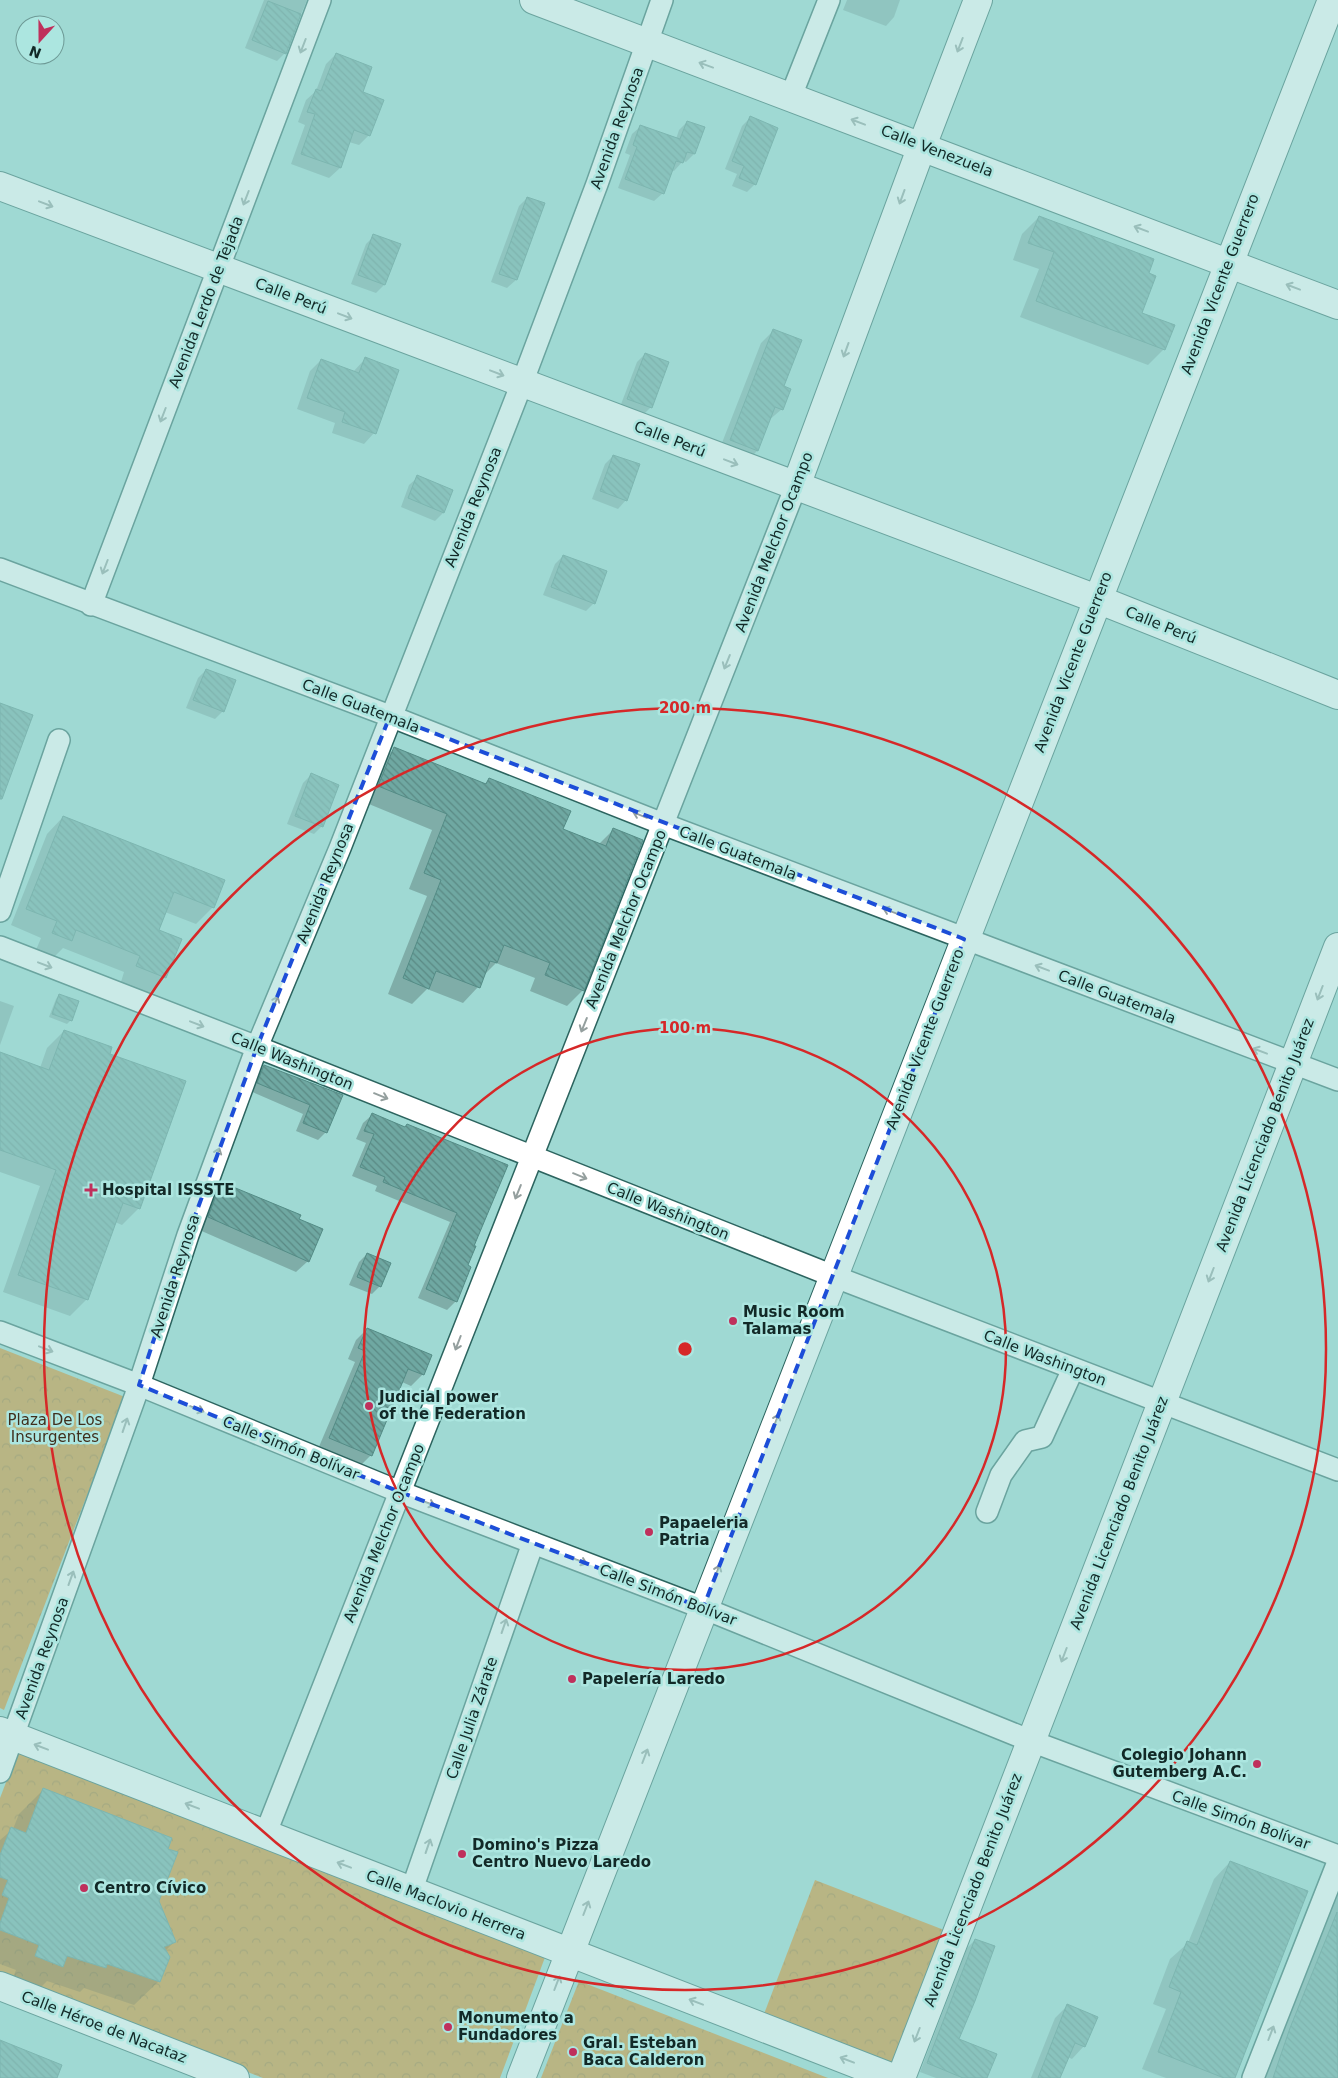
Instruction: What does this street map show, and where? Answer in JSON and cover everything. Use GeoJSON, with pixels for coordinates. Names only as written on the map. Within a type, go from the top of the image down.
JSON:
{"type":"FeatureCollection","features":[{"type":"Feature","properties":{"kind":"main road","name":"Calle Venezuela"},"geometry":{"type":"LineString","coordinates":[[534,0],[1338,305]]}},
{"type":"Feature","properties":{"kind":"main road","name":"Avenida Melchor Ocampo"},"geometry":{"type":"LineString","coordinates":[[796,486],[978,0]]}},
{"type":"Feature","properties":{"kind":"main road","name":"Avenida Vicente Guerrero"},"geometry":{"type":"LineString","coordinates":[[521,2078],[568,1953],[1332,0]]}},
{"type":"Feature","properties":{"kind":"main road","name":"Calle Perú"},"geometry":{"type":"LineString","coordinates":[[0,186],[1097,599],[1338,695]]}},
{"type":"Feature","properties":{"kind":"main road","name":"Avenida Licenciado Benito Juárez"},"geometry":{"type":"LineString","coordinates":[[901,2078],[1338,947]]}},
{"type":"Feature","properties":{"kind":"main road","name":"Calle Maclovio Herrera"},"geometry":{"type":"LineString","coordinates":[[6,1734],[893,2078]]}},
{"type":"Feature","properties":{"kind":"main road","name":"Calle Héroe de Nacataz"},"geometry":{"type":"LineString","coordinates":[[0,1986],[235,2078]]}},
{"type":"Feature","properties":{"kind":"street","name":"Avenida Lerdo de Tejada"},"geometry":{"type":"LineString","coordinates":[[91,604],[320,0]]}},
{"type":"Feature","properties":{"kind":"street","name":"Avenida Reynosa"},"geometry":{"type":"LineString","coordinates":[[0,1772],[6,1734],[139,1385],[188,1235],[257,1047],[340,848],[390,716],[522,383],[648,44],[662,0]]}},
{"type":"Feature","properties":{"kind":"street"},"geometry":{"type":"LineString","coordinates":[[791,96],[829,0]]}},
{"type":"Feature","properties":{"kind":"street","name":"Avenida Melchor Ocampo"},"geometry":{"type":"LineString","coordinates":[[265,1835],[796,486]]}},
{"type":"Feature","properties":{"kind":"street","name":"Calle Guatemala"},"geometry":{"type":"LineString","coordinates":[[0,569],[390,716],[663,824],[1338,1080]]}},
{"type":"Feature","properties":{"kind":"street"},"geometry":{"type":"LineString","coordinates":[[0,911],[59,740]]}},
{"type":"Feature","properties":{"kind":"street","name":"Calle Washington"},"geometry":{"type":"LineString","coordinates":[[0,947],[833,1276],[1338,1470]]}},
{"type":"Feature","properties":{"kind":"street","name":"Calle Simón Bolívar"},"geometry":{"type":"LineString","coordinates":[[0,1332],[139,1385],[400,1492],[703,1608],[1031,1741],[1338,1856]]}},
{"type":"Feature","properties":{"kind":"street"},"geometry":{"type":"LineString","coordinates":[[987,1512],[1001,1475],[1024,1441],[1042,1437],[1073,1369]]}},
{"type":"Feature","properties":{"kind":"street","name":"Calle Julia Zárate"},"geometry":{"type":"LineString","coordinates":[[412,1892],[533,1543]]}},
{"type":"Feature","properties":{"kind":"street"},"geometry":{"type":"LineString","coordinates":[[1253,2078],[1338,1862]]}},
{"type":"Feature","properties":{"kind":"highlighted area"},"geometry":{"type":"Polygon","coordinates":[[[390,716],[964,939],[703,1608],[400,1492],[139,1385],[188,1235],[257,1047],[390,716]]]}},
{"type":"Feature","properties":{"kind":"green space","name":"Plaza De Los Insurgentes"},"geometry":{"type":"Polygon","coordinates":[[[0,1348],[125,1397],[4,1710],[0,1708],[0,1348]]]}},
{"type":"Feature","properties":{"kind":"green space"},"geometry":{"type":"Polygon","coordinates":[[[18,1751],[547,1952],[500,2078],[263,2078],[0,1978],[0,1798],[18,1751]]]}},
{"type":"Feature","properties":{"kind":"green space"},"geometry":{"type":"Polygon","coordinates":[[[815,1880],[944,1930],[893,2063],[764,2014],[815,1880]]]}},
{"type":"Feature","properties":{"kind":"green space"},"geometry":{"type":"Polygon","coordinates":[[[579,1981],[828,2078],[541,2078],[579,1981]]]}},
{"type":"Feature","properties":{"kind":"building"},"geometry":{"type":"Polygon","coordinates":[[[268,1],[301,14],[286,54],[252,40],[268,1]]]}},
{"type":"Feature","properties":{"kind":"building"},"geometry":{"type":"Polygon","coordinates":[[[336,53],[372,67],[363,92],[384,100],[370,136],[354,130],[341,168],[301,154],[315,114],[307,112],[316,89],[321,91],[336,53]]]}},
{"type":"Feature","properties":{"kind":"building"},"geometry":{"type":"Polygon","coordinates":[[[750,116],[778,128],[756,185],[739,178],[744,166],[732,161],[750,116]]]}},
{"type":"Feature","properties":{"kind":"building"},"geometry":{"type":"Polygon","coordinates":[[[687,121],[705,127],[695,154],[687,152],[683,163],[676,161],[664,194],[625,179],[637,147],[633,145],[640,125],[680,139],[687,121]]]}},
{"type":"Feature","properties":{"kind":"building"},"geometry":{"type":"Polygon","coordinates":[[[527,197],[545,203],[517,280],[499,274],[527,197]]]}},
{"type":"Feature","properties":{"kind":"building"},"geometry":{"type":"Polygon","coordinates":[[[1039,216],[1154,259],[1149,273],[1156,276],[1142,313],[1175,325],[1165,350],[1036,301],[1054,252],[1028,243],[1039,216]]]}},
{"type":"Feature","properties":{"kind":"building"},"geometry":{"type":"Polygon","coordinates":[[[373,234],[401,244],[385,285],[358,275],[373,234]]]}},
{"type":"Feature","properties":{"kind":"building"},"geometry":{"type":"Polygon","coordinates":[[[773,329],[802,340],[784,386],[791,389],[783,410],[775,407],[758,451],[730,440],[773,329]]]}},
{"type":"Feature","properties":{"kind":"building"},"geometry":{"type":"Polygon","coordinates":[[[645,353],[669,362],[652,408],[627,399],[645,353]]]}},
{"type":"Feature","properties":{"kind":"building"},"geometry":{"type":"Polygon","coordinates":[[[365,357],[399,370],[376,434],[342,422],[345,412],[307,398],[321,359],[359,373],[365,357]]]}},
{"type":"Feature","properties":{"kind":"building"},"geometry":{"type":"Polygon","coordinates":[[[613,455],[640,464],[627,501],[600,491],[613,455]]]}},
{"type":"Feature","properties":{"kind":"building"},"geometry":{"type":"Polygon","coordinates":[[[417,475],[453,490],[444,513],[408,498],[417,475]]]}},
{"type":"Feature","properties":{"kind":"building"},"geometry":{"type":"Polygon","coordinates":[[[563,555],[607,571],[595,604],[551,587],[563,555]]]}},
{"type":"Feature","properties":{"kind":"building"},"geometry":{"type":"Polygon","coordinates":[[[206,669],[236,680],[224,712],[193,700],[206,669]]]}},
{"type":"Feature","properties":{"kind":"building"},"geometry":{"type":"Polygon","coordinates":[[[0,703],[33,715],[2,799],[0,799],[0,703]]]}},
{"type":"Feature","properties":{"kind":"building"},"geometry":{"type":"Polygon","coordinates":[[[394,747],[486,784],[489,778],[571,811],[563,829],[606,846],[613,828],[643,840],[584,991],[545,975],[550,963],[504,945],[497,963],[490,961],[480,988],[436,971],[429,989],[403,978],[441,880],[424,873],[447,814],[378,786],[394,747]]]}},
{"type":"Feature","properties":{"kind":"building"},"geometry":{"type":"Polygon","coordinates":[[[311,773],[339,785],[323,827],[295,816],[311,773]]]}},
{"type":"Feature","properties":{"kind":"building"},"geometry":{"type":"Polygon","coordinates":[[[63,816],[225,880],[214,908],[174,892],[159,930],[182,939],[166,978],[136,966],[140,956],[76,930],[72,941],[52,933],[57,921],[26,909],[63,816]]]}},
{"type":"Feature","properties":{"kind":"building"},"geometry":{"type":"Polygon","coordinates":[[[59,994],[79,1001],[72,1021],[52,1014],[59,994]]]}},
{"type":"Feature","properties":{"kind":"building"},"geometry":{"type":"Polygon","coordinates":[[[64,1030],[112,1047],[110,1054],[186,1081],[140,1209],[123,1203],[88,1300],[18,1275],[56,1170],[0,1150],[0,1052],[49,1070],[64,1030]]]}},
{"type":"Feature","properties":{"kind":"building"},"geometry":{"type":"Polygon","coordinates":[[[264,1065],[343,1095],[327,1133],[303,1123],[310,1105],[257,1083],[264,1065]]]}},
{"type":"Feature","properties":{"kind":"building"},"geometry":{"type":"Polygon","coordinates":[[[372,1113],[405,1127],[407,1124],[508,1165],[474,1246],[476,1246],[468,1265],[471,1267],[457,1302],[426,1289],[457,1213],[383,1182],[385,1177],[360,1167],[374,1134],[364,1131],[372,1113]]]}},
{"type":"Feature","properties":{"kind":"building"},"geometry":{"type":"Polygon","coordinates":[[[221,1182],[301,1215],[299,1219],[323,1229],[309,1262],[208,1217],[221,1182]]]}},
{"type":"Feature","properties":{"kind":"building"},"geometry":{"type":"Polygon","coordinates":[[[367,1253],[391,1263],[381,1287],[357,1277],[367,1253]]]}},
{"type":"Feature","properties":{"kind":"building"},"geometry":{"type":"Polygon","coordinates":[[[367,1328],[432,1355],[424,1375],[408,1369],[372,1456],[329,1438],[365,1351],[358,1348],[367,1328]]]}},
{"type":"Feature","properties":{"kind":"building","name":"Centro Cívico"},"geometry":{"type":"Polygon","coordinates":[[[43,1788],[172,1838],[168,1849],[178,1852],[159,1901],[176,1942],[164,1947],[170,1957],[160,1982],[107,1964],[106,1968],[67,1956],[63,1967],[35,1956],[39,1945],[0,1930],[0,1923],[9,1898],[2,1895],[8,1880],[0,1877],[0,1855],[11,1827],[26,1833],[43,1788]]]}},
{"type":"Feature","properties":{"kind":"building"},"geometry":{"type":"Polygon","coordinates":[[[1230,1861],[1308,1891],[1235,2078],[1224,2078],[1158,2052],[1181,1992],[1169,1987],[1187,1941],[1197,1945],[1230,1861]]]}},
{"type":"Feature","properties":{"kind":"building"},"geometry":{"type":"Polygon","coordinates":[[[1337,1912],[1338,2078],[1273,2078],[1290,2028],[1337,1912]]]}},
{"type":"Feature","properties":{"kind":"building"},"geometry":{"type":"Polygon","coordinates":[[[975,1939],[995,1946],[959,2039],[997,2054],[987,2078],[963,2078],[927,2063],[975,1939]]]}},
{"type":"Feature","properties":{"kind":"building"},"geometry":{"type":"Polygon","coordinates":[[[1067,2004],[1098,2017],[1085,2047],[1075,2043],[1060,2078],[1038,2078],[1067,2004]]]}},
{"type":"Feature","properties":{"kind":"building"},"geometry":{"type":"Polygon","coordinates":[[[0,2040],[62,2065],[57,2078],[0,2078],[0,2040]]]}},
{"type":"Feature","properties":{"kind":"place","name":"Hospital ISSSTE"},"geometry":{"type":"Point","coordinates":[91,1190]}},
{"type":"Feature","properties":{"kind":"place","name":"Music Room Talamas"},"geometry":{"type":"Point","coordinates":[733,1321]}},
{"type":"Feature","properties":{"kind":"place","name":"Judicial power of the Federation"},"geometry":{"type":"Point","coordinates":[369,1406]}},
{"type":"Feature","properties":{"kind":"place","name":"Papaeleria Patria"},"geometry":{"type":"Point","coordinates":[649,1532]}},
{"type":"Feature","properties":{"kind":"place","name":"Papelería Laredo"},"geometry":{"type":"Point","coordinates":[572,1679]}},
{"type":"Feature","properties":{"kind":"place","name":"Colegio Johann Gutemberg A.C."},"geometry":{"type":"Point","coordinates":[1257,1764]}},
{"type":"Feature","properties":{"kind":"place","name":"Domino's Pizza Centro Nuevo Laredo"},"geometry":{"type":"Point","coordinates":[462,1854]}},
{"type":"Feature","properties":{"kind":"place","name":"Centro Cívico"},"geometry":{"type":"Point","coordinates":[84,1888]}},
{"type":"Feature","properties":{"kind":"place","name":"Monumento a Fundadores"},"geometry":{"type":"Point","coordinates":[448,2027]}},
{"type":"Feature","properties":{"kind":"place","name":"Gral. Esteban Baca Calderon"},"geometry":{"type":"Point","coordinates":[573,2052]}}]}
